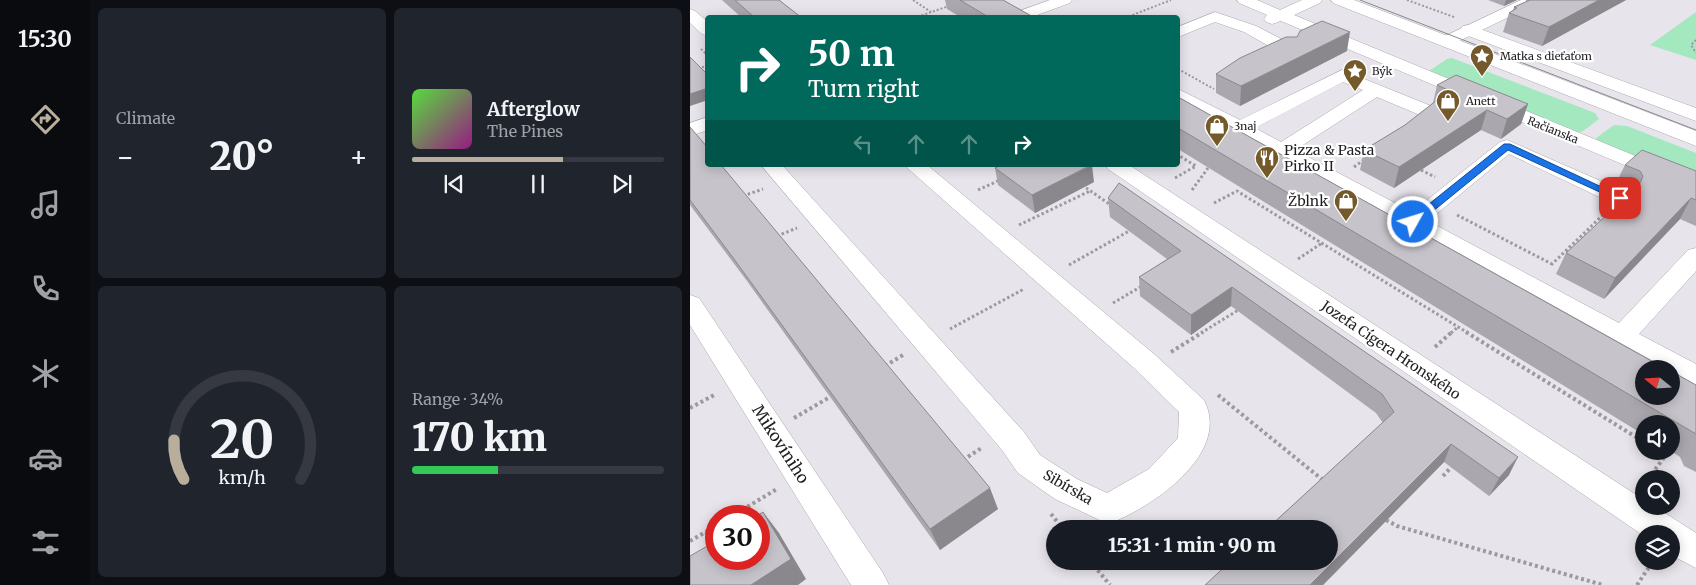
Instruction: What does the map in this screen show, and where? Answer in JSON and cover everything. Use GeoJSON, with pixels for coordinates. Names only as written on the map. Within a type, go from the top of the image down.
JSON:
{"type":"FeatureCollection","features":[{"type":"Feature","properties":{"kind":"main road"},"geometry":{"type":"LineString","coordinates":[[1339,0],[1457,29],[1696,116]]}},
{"type":"Feature","properties":{"kind":"main road"},"geometry":{"type":"LineString","coordinates":[[1457,29],[1696,139]]}},
{"type":"Feature","properties":{"kind":"street"},"geometry":{"type":"LineString","coordinates":[[1028,15],[1065,0]]}},
{"type":"Feature","properties":{"kind":"street","name":"Račianska"},"geometry":{"type":"LineString","coordinates":[[1244,0],[1696,189]]}},
{"type":"Feature","properties":{"kind":"street"},"geometry":{"type":"LineString","coordinates":[[1258,25],[1315,0]]}},
{"type":"Feature","properties":{"kind":"street"},"geometry":{"type":"LineString","coordinates":[[1457,29],[1533,0]]}},
{"type":"Feature","properties":{"kind":"street"},"geometry":{"type":"LineString","coordinates":[[690,14],[705,28]]}},
{"type":"Feature","properties":{"kind":"street"},"geometry":{"type":"LineString","coordinates":[[1180,31],[1215,17],[1250,29],[1289,50]]}},
{"type":"Feature","properties":{"kind":"street"},"geometry":{"type":"LineString","coordinates":[[1281,150],[1410,71]]}},
{"type":"Feature","properties":{"kind":"street"},"geometry":{"type":"LineString","coordinates":[[1240,128],[1342,75],[1384,86],[1434,114]]}},
{"type":"Feature","properties":{"kind":"street"},"geometry":{"type":"LineString","coordinates":[[1184,97],[1696,377]]}},
{"type":"Feature","properties":{"kind":"street"},"geometry":{"type":"LineString","coordinates":[[690,130],[705,125]]}},
{"type":"Feature","properties":{"kind":"street"},"geometry":{"type":"LineString","coordinates":[[1559,158],[1580,141]]}},
{"type":"Feature","properties":{"kind":"street"},"geometry":{"type":"LineString","coordinates":[[1413,222],[1507,146],[1620,198]]}},
{"type":"Feature","properties":{"kind":"street","name":"Sibírska"},"geometry":{"type":"LineString","coordinates":[[768,176],[926,342],[1013,441],[1030,464],[1066,489],[1108,509],[1160,479],[1193,442],[1194,408],[1144,361],[916,167]]}},
{"type":"Feature","properties":{"kind":"street","name":"Jozefa Cígera Hronského"},"geometry":{"type":"LineString","coordinates":[[1118,167],[1655,525]]}},
{"type":"Feature","properties":{"kind":"street"},"geometry":{"type":"LineString","coordinates":[[1621,336],[1696,256]]}},
{"type":"Feature","properties":{"kind":"street","name":"Mikovíniho"},"geometry":{"type":"LineString","coordinates":[[690,304],[871,585]]}},
{"type":"Feature","properties":{"kind":"street"},"geometry":{"type":"LineString","coordinates":[[1680,542],[1696,552]]}},
{"type":"Feature","properties":{"kind":"path"},"geometry":{"type":"LineString","coordinates":[[913,0],[932,12]]}},
{"type":"Feature","properties":{"kind":"path"},"geometry":{"type":"LineString","coordinates":[[1133,15],[1171,0]]}},
{"type":"Feature","properties":{"kind":"path"},"geometry":{"type":"LineString","coordinates":[[1407,0],[1457,29]]}},
{"type":"Feature","properties":{"kind":"path"},"geometry":{"type":"LineString","coordinates":[[923,15],[950,6]]}},
{"type":"Feature","properties":{"kind":"path"},"geometry":{"type":"LineString","coordinates":[[1696,40],[1691,45],[1696,53]]}},
{"type":"Feature","properties":{"kind":"path"},"geometry":{"type":"LineString","coordinates":[[695,69],[705,67]]}},
{"type":"Feature","properties":{"kind":"path"},"geometry":{"type":"LineString","coordinates":[[1180,70],[1214,88],[1184,97]]}},
{"type":"Feature","properties":{"kind":"path"},"geometry":{"type":"LineString","coordinates":[[1170,181],[1196,166],[1180,156]]}},
{"type":"Feature","properties":{"kind":"path"},"geometry":{"type":"LineString","coordinates":[[1334,180],[1368,158]]}},
{"type":"Feature","properties":{"kind":"path"},"geometry":{"type":"LineString","coordinates":[[1191,192],[1208,168]]}},
{"type":"Feature","properties":{"kind":"path"},"geometry":{"type":"LineString","coordinates":[[741,197],[768,176]]}},
{"type":"Feature","properties":{"kind":"path"},"geometry":{"type":"LineString","coordinates":[[973,192],[1007,177]]}},
{"type":"Feature","properties":{"kind":"path"},"geometry":{"type":"LineString","coordinates":[[1076,181],[1115,208]]}},
{"type":"Feature","properties":{"kind":"path"},"geometry":{"type":"LineString","coordinates":[[1208,207],[1237,190],[1635,436]]}},
{"type":"Feature","properties":{"kind":"path"},"geometry":{"type":"LineString","coordinates":[[1014,227],[1090,191]]}},
{"type":"Feature","properties":{"kind":"path"},"geometry":{"type":"LineString","coordinates":[[1529,286],[1620,198]]}},
{"type":"Feature","properties":{"kind":"path"},"geometry":{"type":"LineString","coordinates":[[1436,204],[1552,264]]}},
{"type":"Feature","properties":{"kind":"path"},"geometry":{"type":"LineString","coordinates":[[774,237],[800,227]]}},
{"type":"Feature","properties":{"kind":"path"},"geometry":{"type":"LineString","coordinates":[[882,368],[1134,228]]}},
{"type":"Feature","properties":{"kind":"path"},"geometry":{"type":"LineString","coordinates":[[1110,305],[1142,285]]}},
{"type":"Feature","properties":{"kind":"path"},"geometry":{"type":"LineString","coordinates":[[1169,354],[1242,308]]}},
{"type":"Feature","properties":{"kind":"path"},"geometry":{"type":"LineString","coordinates":[[690,408],[723,391]]}},
{"type":"Feature","properties":{"kind":"path"},"geometry":{"type":"LineString","coordinates":[[772,430],[830,397]]}},
{"type":"Feature","properties":{"kind":"path"},"geometry":{"type":"LineString","coordinates":[[960,462],[990,443]]}},
{"type":"Feature","properties":{"kind":"path"},"geometry":{"type":"LineString","coordinates":[[1443,476],[1456,462]]}},
{"type":"Feature","properties":{"kind":"path"},"geometry":{"type":"LineString","coordinates":[[750,505],[782,486]]}},
{"type":"Feature","properties":{"kind":"path"},"geometry":{"type":"LineString","coordinates":[[1386,520],[1397,526],[1603,585]]}},
{"type":"Feature","properties":{"kind":"path"},"geometry":{"type":"LineString","coordinates":[[690,542],[705,533]]}},
{"type":"Feature","properties":{"kind":"path"},"geometry":{"type":"LineString","coordinates":[[1098,570],[1110,585]]}},
{"type":"Feature","properties":{"kind":"path"},"geometry":{"type":"LineString","coordinates":[[1637,585],[1647,570]]}},
{"type":"Feature","properties":{"kind":"green space"},"geometry":{"type":"Polygon","coordinates":[[[1696,12],[1696,60],[1650,45],[1696,12]]]}},
{"type":"Feature","properties":{"kind":"green space"},"geometry":{"type":"Polygon","coordinates":[[[1452,58],[1595,113],[1599,119],[1583,131],[1576,133],[1429,71],[1447,59],[1452,58]]]}},
{"type":"Feature","properties":{"kind":"green space"},"geometry":{"type":"Polygon","coordinates":[[[1614,125],[1627,126],[1696,153],[1696,185],[1597,142],[1596,138],[1614,125]]]}},
{"type":"Feature","properties":{"kind":"building"},"geometry":{"type":"Polygon","coordinates":[[[735,0],[779,0],[798,15],[752,15],[735,0]]]}},
{"type":"Feature","properties":{"kind":"building"},"geometry":{"type":"Polygon","coordinates":[[[960,0],[1003,0],[1030,15],[985,15],[960,0]]]}},
{"type":"Feature","properties":{"kind":"building"},"geometry":{"type":"Polygon","coordinates":[[[1530,0],[1599,0],[1549,27],[1509,13],[1517,8],[1514,7],[1530,0]]]}},
{"type":"Feature","properties":{"kind":"building"},"geometry":{"type":"Polygon","coordinates":[[[1322,21],[1350,32],[1241,86],[1216,74],[1240,58],[1286,37],[1297,37],[1300,31],[1322,21]]]}},
{"type":"Feature","properties":{"kind":"building"},"geometry":{"type":"Polygon","coordinates":[[[690,57],[705,72],[705,89],[690,94],[690,57]]]}},
{"type":"Feature","properties":{"kind":"building"},"geometry":{"type":"Polygon","coordinates":[[[1456,75],[1528,104],[1507,119],[1487,110],[1399,167],[1364,150],[1405,125],[1437,100],[1448,99],[1450,94],[1448,90],[1437,85],[1456,75]]]}},
{"type":"Feature","properties":{"kind":"building"},"geometry":{"type":"Polygon","coordinates":[[[1180,98],[1650,360],[1635,360],[1635,398],[1180,129],[1180,98]]]}},
{"type":"Feature","properties":{"kind":"building"},"geometry":{"type":"Polygon","coordinates":[[[690,127],[705,144],[705,167],[723,167],[990,488],[930,529],[690,200],[690,127]]]}},
{"type":"Feature","properties":{"kind":"building"},"geometry":{"type":"Polygon","coordinates":[[[1642,150],[1696,171],[1696,200],[1691,198],[1615,278],[1566,253],[1628,195],[1623,193],[1630,186],[1640,183],[1643,176],[1640,171],[1625,165],[1642,150]]]}},
{"type":"Feature","properties":{"kind":"building"},"geometry":{"type":"Polygon","coordinates":[[[997,167],[1087,167],[1032,195],[995,168],[997,167]]]}},
{"type":"Feature","properties":{"kind":"building"},"geometry":{"type":"Polygon","coordinates":[[[1119,183],[1518,457],[1499,478],[1451,444],[1338,557],[1338,520],[1277,520],[1394,412],[1382,394],[1232,287],[1191,315],[1139,277],[1181,251],[1108,198],[1119,183]]]}},
{"type":"Feature","properties":{"kind":"building"},"geometry":{"type":"Polygon","coordinates":[[[1680,376],[1696,385],[1696,434],[1680,425],[1680,415],[1664,415],[1647,405],[1680,405],[1680,376]]]}},
{"type":"Feature","properties":{"kind":"building"},"geometry":{"type":"Polygon","coordinates":[[[770,524],[791,559],[751,585],[690,585],[690,556],[705,547],[705,570],[770,570],[770,524]]]}},
{"type":"Feature","properties":{"kind":"building"},"geometry":{"type":"Polygon","coordinates":[[[1221,570],[1325,570],[1310,585],[1205,585],[1221,570]]]}},
{"type":"Feature","properties":{"kind":"tram line"},"geometry":{"type":"LineString","coordinates":[[1360,0],[1696,130]]}},
{"type":"Feature","properties":{"kind":"place","name":"Matka s dieťaťom"},"geometry":{"type":"Point","coordinates":[1482,77]}},
{"type":"Feature","properties":{"kind":"place","name":"Býk"},"geometry":{"type":"Point","coordinates":[1355,92]}},
{"type":"Feature","properties":{"kind":"place","name":"Anett"},"geometry":{"type":"Point","coordinates":[1448,122]}},
{"type":"Feature","properties":{"kind":"place","name":"3naj"},"geometry":{"type":"Point","coordinates":[1217,147]}},
{"type":"Feature","properties":{"kind":"place","name":"Pizza & Pasta Pirko II"},"geometry":{"type":"Point","coordinates":[1267,179]}},
{"type":"Feature","properties":{"kind":"place","name":"Žblnk"},"geometry":{"type":"Point","coordinates":[1346,222]}},
{"type":"Feature","properties":{"kind":"route"},"geometry":{"type":"LineString","coordinates":[[1413,222],[1507,146],[1620,198]]}}]}
